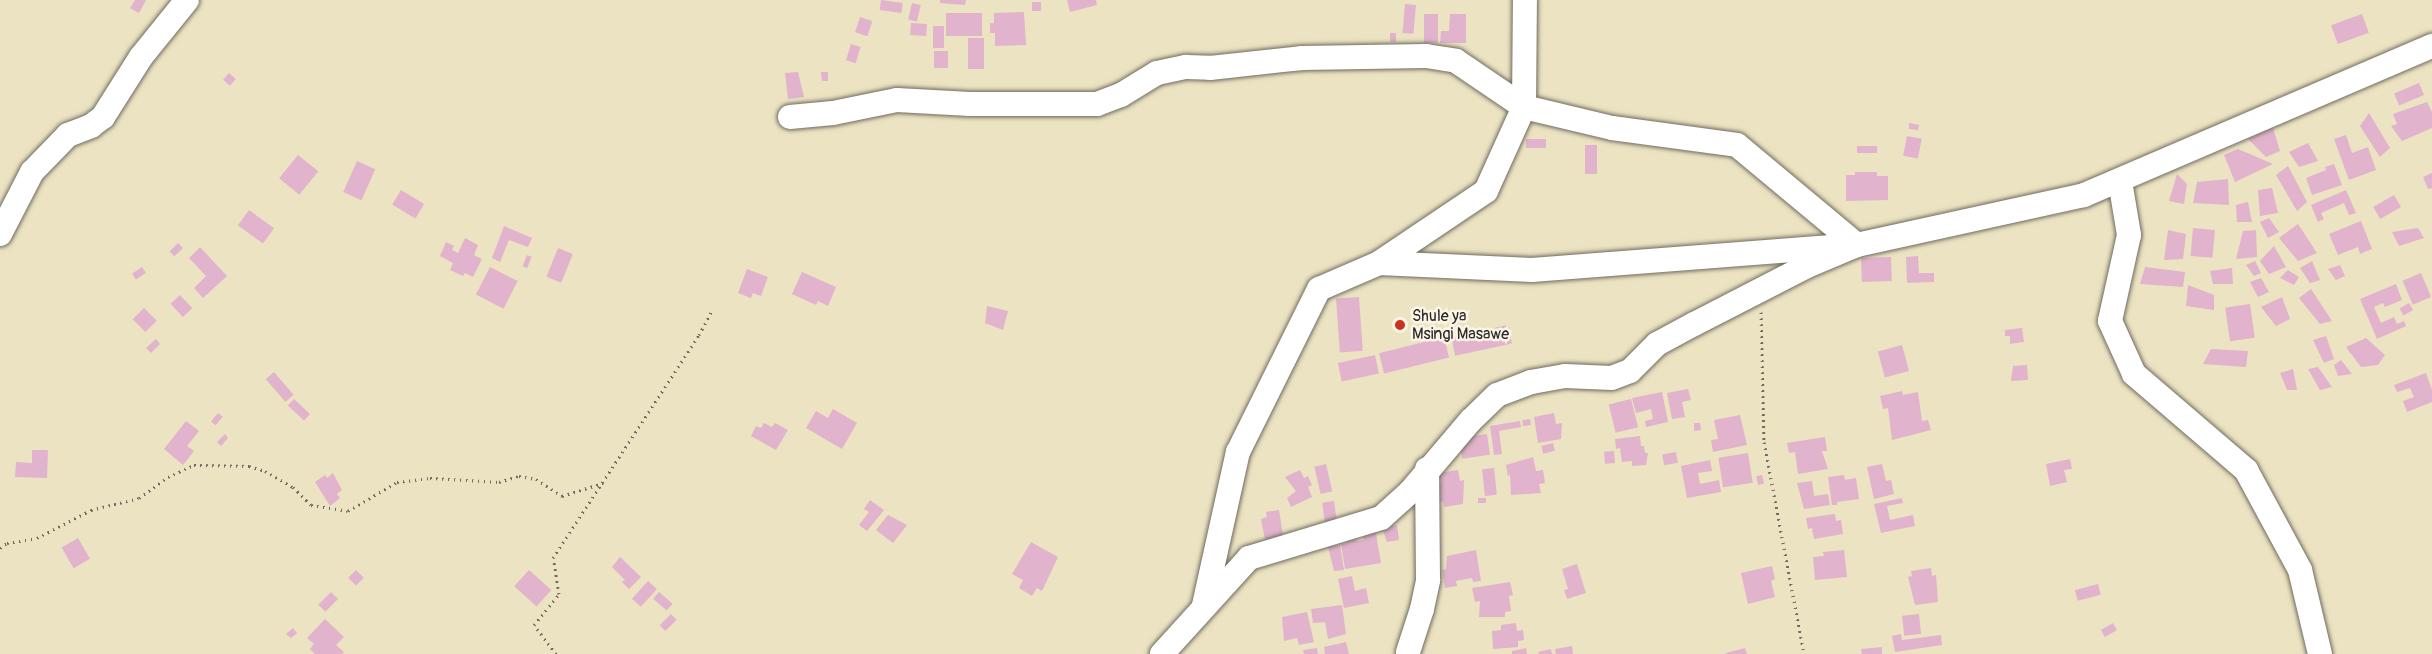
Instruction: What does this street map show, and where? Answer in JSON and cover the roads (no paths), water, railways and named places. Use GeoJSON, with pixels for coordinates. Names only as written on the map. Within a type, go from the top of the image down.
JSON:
{"type":"FeatureCollection","features":[{"type":"Feature","properties":{"kind":"street"},"geometry":{"type":"LineString","coordinates":[[0,234],[32,172],[68,135],[91,126],[103,117],[141,57],[187,0]]}},
{"type":"Feature","properties":{"kind":"street"},"geometry":{"type":"LineString","coordinates":[[1204,605],[1238,452],[1319,289],[1379,263],[1486,191],[1524,106],[1526,0]]}},
{"type":"Feature","properties":{"kind":"street"},"geometry":{"type":"LineString","coordinates":[[1379,263],[1532,270],[1857,245],[2084,195],[2403,56],[2432,46]]}},
{"type":"Feature","properties":{"kind":"street"},"geometry":{"type":"LineString","coordinates":[[790,117],[833,113],[897,100],[970,104],[1097,104],[1121,95],[1157,73],[1186,67],[1210,68],[1302,58],[1426,56],[1456,61],[1524,106],[1612,128],[1737,146],[1857,245]]}},
{"type":"Feature","properties":{"kind":"street"},"geometry":{"type":"LineString","coordinates":[[2120,181],[2129,235],[2110,321],[2134,374],[2246,470],[2300,570],[2320,654]]}},
{"type":"Feature","properties":{"kind":"street"},"geometry":{"type":"LineString","coordinates":[[1162,654],[1249,558],[1381,518],[1410,492],[1427,469],[1497,395],[1531,382],[1565,376],[1612,378],[1630,370],[1657,344],[1761,290],[1857,245]]}},
{"type":"Feature","properties":{"kind":"street"},"geometry":{"type":"LineString","coordinates":[[1408,652],[1422,609],[1428,580],[1427,469]]}},
{"type":"Feature","properties":{"kind":"place","name":"Shule ya Msingi Masawe"},"geometry":{"type":"Point","coordinates":[1400,325]}}]}
